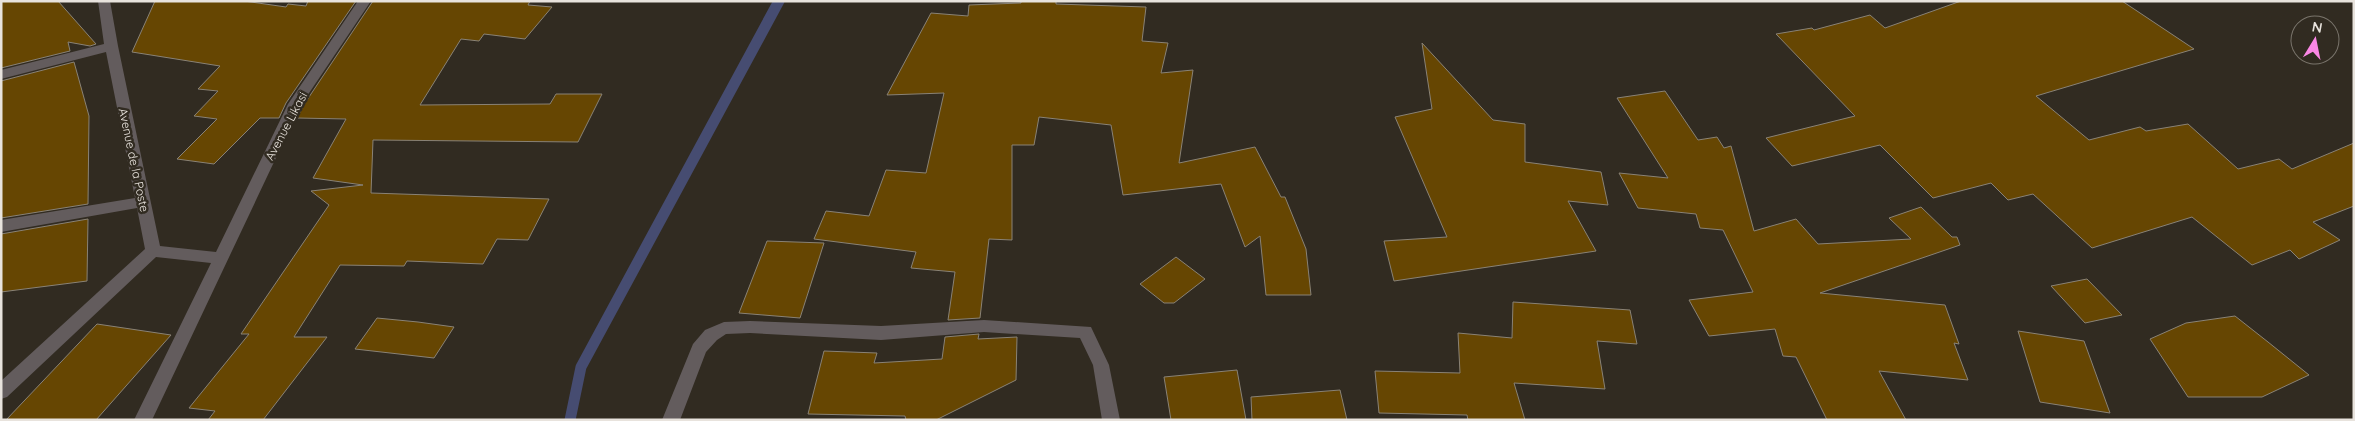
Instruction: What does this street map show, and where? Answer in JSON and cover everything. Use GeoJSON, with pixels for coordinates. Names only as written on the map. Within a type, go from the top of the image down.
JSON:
{"type":"FeatureCollection","features":[{"type":"Feature","properties":{"kind":"street","name":"Avenue de la Poste"},"geometry":{"type":"LineString","coordinates":[[104,1],[111,46],[153,251]]}},
{"type":"Feature","properties":{"kind":"street","name":"Avenue Likasi"},"geometry":{"type":"LineString","coordinates":[[143,420],[295,104],[365,1]]}},
{"type":"Feature","properties":{"kind":"street"},"geometry":{"type":"LineString","coordinates":[[1,75],[111,46]]}},
{"type":"Feature","properties":{"kind":"street"},"geometry":{"type":"LineString","coordinates":[[1,226],[143,202]]}},
{"type":"Feature","properties":{"kind":"street"},"geometry":{"type":"LineString","coordinates":[[1,392],[153,251],[221,258]]}},
{"type":"Feature","properties":{"kind":"street"},"geometry":{"type":"LineString","coordinates":[[670,420],[699,350],[711,335],[724,328],[881,333],[984,326],[1085,332],[1101,365],[1111,420]]}},
{"type":"Feature","properties":{"kind":"building"},"geometry":{"type":"Polygon","coordinates":[[[1,1],[58,1],[96,44],[90,46],[68,42],[70,51],[1,68],[1,1]]]}},
{"type":"Feature","properties":{"kind":"building"},"geometry":{"type":"Polygon","coordinates":[[[155,1],[244,1],[286,7],[288,4],[306,6],[308,1],[356,1],[286,103],[279,118],[260,118],[214,164],[177,159],[217,119],[194,116],[218,91],[198,89],[220,66],[132,52],[155,1]]]}},
{"type":"Feature","properties":{"kind":"building"},"geometry":{"type":"Polygon","coordinates":[[[373,1],[530,1],[528,5],[552,7],[525,39],[484,34],[479,41],[461,39],[420,105],[550,104],[556,94],[602,94],[578,142],[373,140],[371,193],[549,199],[528,240],[497,239],[483,264],[407,261],[404,266],[340,265],[294,337],[327,337],[263,420],[208,420],[215,411],[189,408],[249,334],[241,334],[329,205],[311,191],[363,185],[313,178],[346,119],[297,118],[303,106],[373,1]]]}},
{"type":"Feature","properties":{"kind":"building"},"geometry":{"type":"Polygon","coordinates":[[[1021,1],[1056,1],[1056,4],[1146,7],[1142,41],[1168,43],[1161,73],[1193,70],[1179,163],[1255,147],[1281,197],[1285,197],[1306,249],[1311,295],[1266,295],[1260,236],[1245,247],[1221,184],[1123,195],[1111,125],[1039,117],[1034,145],[1012,145],[1012,240],[989,239],[980,318],[948,320],[955,272],[911,268],[916,252],[814,239],[826,211],[869,216],[886,170],[926,173],[944,93],[887,95],[931,13],[968,16],[969,5],[1021,3],[1021,1]]]}},
{"type":"Feature","properties":{"kind":"building"},"geometry":{"type":"Polygon","coordinates":[[[1961,1],[2122,1],[2194,49],[2036,96],[2089,140],[2140,127],[2146,131],[2188,124],[2238,169],[2279,159],[2292,169],[2354,143],[2354,206],[2313,222],[2340,240],[2299,259],[2290,250],[2252,265],[2192,217],[2092,248],[2033,194],[2008,200],[1991,183],[1933,198],[1880,145],[1792,166],[1766,138],[1855,116],[1776,34],[1812,28],[1814,30],[1870,15],[1885,28],[1961,1]]]}},
{"type":"Feature","properties":{"kind":"building"},"geometry":{"type":"Polygon","coordinates":[[[1422,43],[1493,120],[1525,124],[1525,162],[1601,172],[1608,205],[1568,201],[1596,251],[1394,281],[1384,241],[1447,237],[1395,117],[1432,109],[1422,43]]]}},
{"type":"Feature","properties":{"kind":"building"},"geometry":{"type":"Polygon","coordinates":[[[74,62],[89,116],[88,204],[1,218],[1,81],[74,62]]]}},
{"type":"Feature","properties":{"kind":"building"},"geometry":{"type":"Polygon","coordinates":[[[1665,91],[1698,140],[1717,137],[1724,148],[1731,146],[1754,231],[1796,219],[1818,244],[1911,239],[1889,218],[1921,207],[1952,237],[1957,237],[1960,245],[1820,293],[1945,305],[1959,344],[1954,343],[1968,380],[1879,371],[1906,420],[1827,420],[1796,357],[1783,356],[1775,329],[1709,336],[1689,300],[1753,292],[1723,230],[1700,228],[1696,214],[1638,208],[1619,173],[1668,178],[1617,98],[1665,91]]]}},
{"type":"Feature","properties":{"kind":"building"},"geometry":{"type":"Polygon","coordinates":[[[88,219],[87,281],[1,292],[1,234],[88,219]]]}},
{"type":"Feature","properties":{"kind":"building"},"geometry":{"type":"Polygon","coordinates":[[[767,241],[824,243],[800,318],[739,313],[767,241]]]}},
{"type":"Feature","properties":{"kind":"building"},"geometry":{"type":"Polygon","coordinates":[[[1176,257],[1205,279],[1174,303],[1164,303],[1140,284],[1176,257]]]}},
{"type":"Feature","properties":{"kind":"building"},"geometry":{"type":"Polygon","coordinates":[[[2087,279],[2122,315],[2085,323],[2051,286],[2087,279]]]}},
{"type":"Feature","properties":{"kind":"building"},"geometry":{"type":"Polygon","coordinates":[[[1513,302],[1630,310],[1637,344],[1597,341],[1605,389],[1514,383],[1525,420],[1468,420],[1467,415],[1379,413],[1375,371],[1460,373],[1458,333],[1512,338],[1513,302]]]}},
{"type":"Feature","properties":{"kind":"building"},"geometry":{"type":"Polygon","coordinates":[[[2235,316],[2309,375],[2262,397],[2188,397],[2150,339],[2186,323],[2235,316]]]}},
{"type":"Feature","properties":{"kind":"building"},"geometry":{"type":"Polygon","coordinates":[[[377,318],[454,327],[434,358],[355,349],[377,318]]]}},
{"type":"Feature","properties":{"kind":"building"},"geometry":{"type":"Polygon","coordinates":[[[97,324],[171,335],[96,420],[6,420],[97,324]]]}},
{"type":"Feature","properties":{"kind":"building"},"geometry":{"type":"Polygon","coordinates":[[[2018,331],[2084,341],[2110,413],[2040,402],[2018,331]]]}},
{"type":"Feature","properties":{"kind":"building"},"geometry":{"type":"Polygon","coordinates":[[[979,334],[978,339],[1017,337],[1016,380],[936,420],[906,420],[905,416],[808,414],[824,351],[877,353],[874,363],[942,359],[945,337],[979,334]]]}},
{"type":"Feature","properties":{"kind":"building"},"geometry":{"type":"Polygon","coordinates":[[[1237,370],[1246,420],[1171,420],[1164,377],[1237,370]]]}},
{"type":"Feature","properties":{"kind":"building"},"geometry":{"type":"Polygon","coordinates":[[[1340,390],[1347,420],[1252,420],[1251,397],[1340,390]]]}},
{"type":"Feature","properties":{"kind":"waterway"},"geometry":{"type":"LineString","coordinates":[[570,420],[581,367],[779,1]]}}]}
